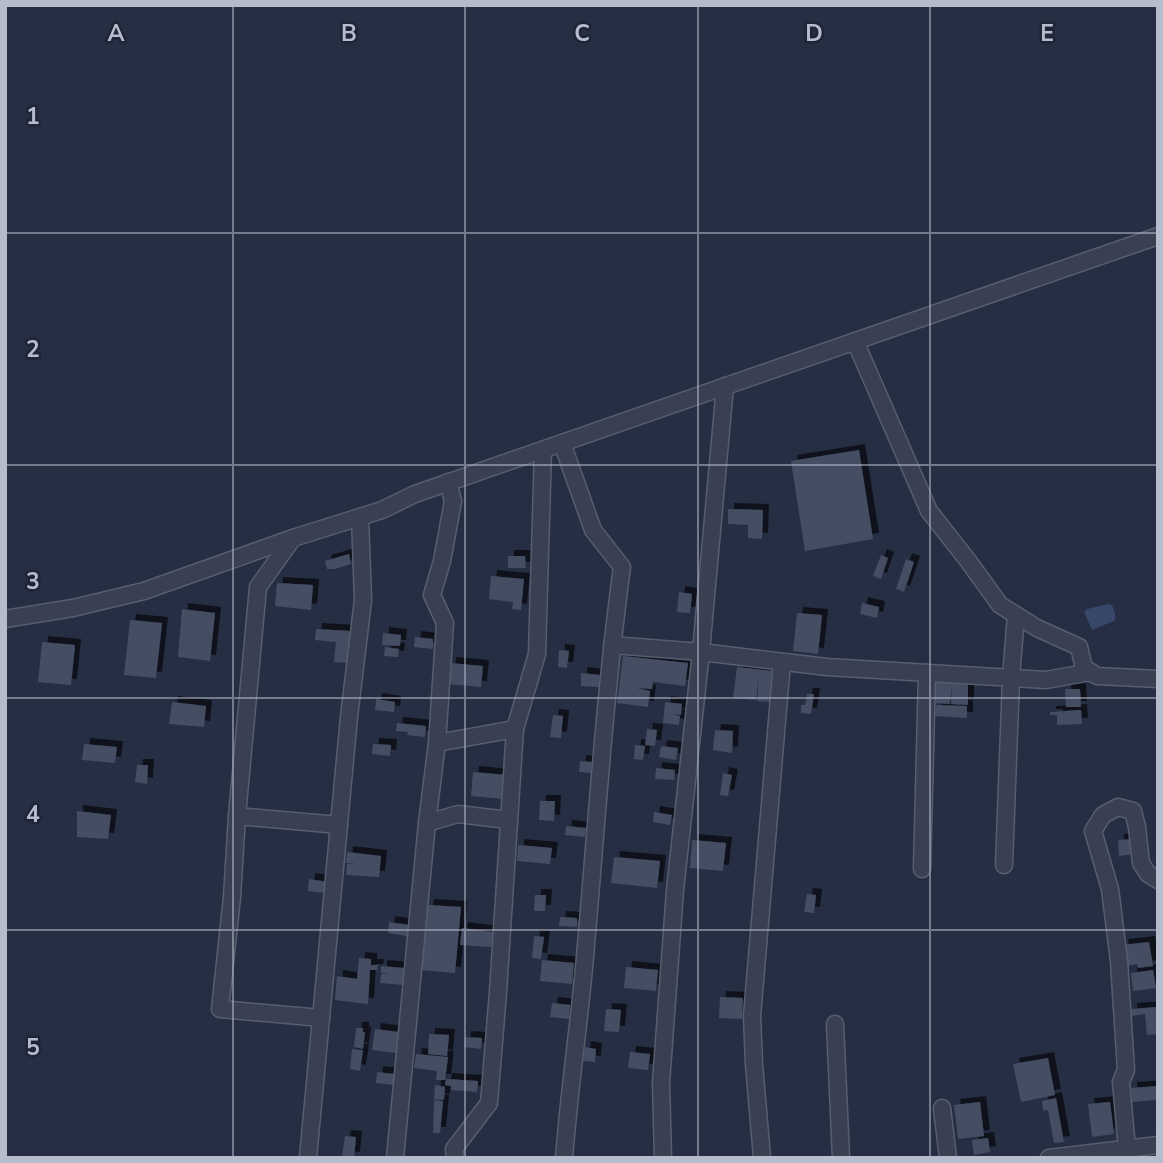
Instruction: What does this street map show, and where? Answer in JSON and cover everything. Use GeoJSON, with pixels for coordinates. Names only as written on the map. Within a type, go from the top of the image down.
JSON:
{"type":"FeatureCollection","features":[{"type":"Feature","properties":{"kind":"street"},"geometry":{"type":"LineString","coordinates":[[5,619],[73,608],[144,591],[293,538],[382,510],[448,482],[1158,236]]}},
{"type":"Feature","properties":{"kind":"street"},"geometry":{"type":"LineString","coordinates":[[855,341],[929,511],[1000,605],[1037,628],[1079,647],[1084,668],[1097,676],[1158,679]]}},
{"type":"Feature","properties":{"kind":"street"},"geometry":{"type":"LineString","coordinates":[[663,1158],[661,1083],[675,890],[701,652],[725,386]]}},
{"type":"Feature","properties":{"kind":"street"},"geometry":{"type":"LineString","coordinates":[[562,443],[593,530],[622,567],[612,645],[565,1158]]}},
{"type":"Feature","properties":{"kind":"street"},"geometry":{"type":"LineString","coordinates":[[456,1158],[453,1149],[489,1103],[514,729],[537,654],[542,450]]}},
{"type":"Feature","properties":{"kind":"street"},"geometry":{"type":"LineString","coordinates":[[395,1158],[437,743],[445,623],[432,595],[442,561],[453,501],[448,482]]}},
{"type":"Feature","properties":{"kind":"street"},"geometry":{"type":"LineString","coordinates":[[308,1158],[349,717],[363,600],[360,517]]}},
{"type":"Feature","properties":{"kind":"street"},"geometry":{"type":"LineString","coordinates":[[293,538],[258,587],[220,1009],[321,1018]]}},
{"type":"Feature","properties":{"kind":"street"},"geometry":{"type":"LineString","coordinates":[[1004,865],[1016,615]]}},
{"type":"Feature","properties":{"kind":"street"},"geometry":{"type":"LineString","coordinates":[[612,645],[827,667],[1046,680],[1091,672]]}},
{"type":"Feature","properties":{"kind":"street"},"geometry":{"type":"LineString","coordinates":[[762,1158],[752,1016],[782,662]]}},
{"type":"Feature","properties":{"kind":"street"},"geometry":{"type":"LineString","coordinates":[[922,869],[927,673]]}},
{"type":"Feature","properties":{"kind":"street"},"geometry":{"type":"LineString","coordinates":[[437,743],[514,729]]}},
{"type":"Feature","properties":{"kind":"street"},"geometry":{"type":"LineString","coordinates":[[1127,1149],[1121,1082],[1126,1070],[1119,961],[1110,889],[1093,831],[1104,815],[1118,807],[1133,811],[1141,863],[1148,874],[1158,880]]}},
{"type":"Feature","properties":{"kind":"street"},"geometry":{"type":"LineString","coordinates":[[427,823],[458,814],[508,820]]}},
{"type":"Feature","properties":{"kind":"street"},"geometry":{"type":"LineString","coordinates":[[237,816],[339,825]]}},
{"type":"Feature","properties":{"kind":"street"},"geometry":{"type":"LineString","coordinates":[[835,1024],[841,1158]]}},
{"type":"Feature","properties":{"kind":"street"},"geometry":{"type":"LineString","coordinates":[[942,1108],[948,1158]]}},
{"type":"Feature","properties":{"kind":"street"},"geometry":{"type":"LineString","coordinates":[[1049,1158],[1158,1145]]}},
{"type":"Feature","properties":{"kind":"water"},"geometry":{"type":"Polygon","coordinates":[[[1109,604],[1114,611],[1114,621],[1092,630],[1084,612],[1109,604]]]}},
{"type":"Feature","properties":{"kind":"building"},"geometry":{"type":"Polygon","coordinates":[[[859,450],[873,539],[805,551],[791,461],[859,450]]]}},
{"type":"Feature","properties":{"kind":"building"},"geometry":{"type":"Polygon","coordinates":[[[728,509],[763,510],[762,539],[748,538],[748,525],[728,524],[728,509]]]}},
{"type":"Feature","properties":{"kind":"building"},"geometry":{"type":"Polygon","coordinates":[[[349,554],[351,564],[327,569],[325,561],[349,554]]]}},
{"type":"Feature","properties":{"kind":"building"},"geometry":{"type":"Polygon","coordinates":[[[881,555],[888,558],[881,579],[873,576],[881,555]]]}},
{"type":"Feature","properties":{"kind":"building"},"geometry":{"type":"Polygon","coordinates":[[[508,556],[525,556],[526,568],[508,568],[508,556]]]}},
{"type":"Feature","properties":{"kind":"building"},"geometry":{"type":"Polygon","coordinates":[[[906,559],[914,562],[904,592],[896,589],[906,559]]]}},
{"type":"Feature","properties":{"kind":"building"},"geometry":{"type":"Polygon","coordinates":[[[491,576],[524,579],[521,610],[512,609],[513,602],[489,599],[491,576]]]}},
{"type":"Feature","properties":{"kind":"building"},"geometry":{"type":"Polygon","coordinates":[[[277,583],[313,585],[311,610],[275,606],[277,583]]]}},
{"type":"Feature","properties":{"kind":"building"},"geometry":{"type":"Polygon","coordinates":[[[679,592],[692,594],[690,613],[677,612],[679,592]]]}},
{"type":"Feature","properties":{"kind":"building"},"geometry":{"type":"Polygon","coordinates":[[[862,603],[879,607],[877,618],[860,614],[862,603]]]}},
{"type":"Feature","properties":{"kind":"building"},"geometry":{"type":"Polygon","coordinates":[[[182,609],[215,613],[210,661],[178,657],[182,609]]]}},
{"type":"Feature","properties":{"kind":"building"},"geometry":{"type":"Polygon","coordinates":[[[797,613],[822,615],[818,654],[793,651],[797,613]]]}},
{"type":"Feature","properties":{"kind":"building"},"geometry":{"type":"Polygon","coordinates":[[[130,620],[162,623],[156,678],[124,675],[130,620]]]}},
{"type":"Feature","properties":{"kind":"building"},"geometry":{"type":"Polygon","coordinates":[[[316,629],[350,631],[348,663],[334,662],[336,642],[315,640],[316,629]]]}},
{"type":"Feature","properties":{"kind":"building"},"geometry":{"type":"Polygon","coordinates":[[[383,633],[401,635],[400,646],[382,645],[383,633]]]}},
{"type":"Feature","properties":{"kind":"building"},"geometry":{"type":"Polygon","coordinates":[[[415,637],[433,639],[433,649],[414,647],[415,637]]]}},
{"type":"Feature","properties":{"kind":"building"},"geometry":{"type":"Polygon","coordinates":[[[42,642],[75,645],[71,685],[38,682],[42,642]]]}},
{"type":"Feature","properties":{"kind":"building"},"geometry":{"type":"Polygon","coordinates":[[[385,647],[399,649],[398,657],[384,656],[385,647]]]}},
{"type":"Feature","properties":{"kind":"building"},"geometry":{"type":"Polygon","coordinates":[[[559,650],[569,651],[567,668],[558,667],[559,650]]]}},
{"type":"Feature","properties":{"kind":"building"},"geometry":{"type":"Polygon","coordinates":[[[623,656],[688,663],[685,686],[653,682],[652,689],[637,688],[650,691],[648,707],[617,703],[623,656]]]}},
{"type":"Feature","properties":{"kind":"building"},"geometry":{"type":"Polygon","coordinates":[[[450,663],[483,666],[481,687],[448,684],[450,663]]]}},
{"type":"Feature","properties":{"kind":"building"},"geometry":{"type":"Polygon","coordinates":[[[737,667],[774,671],[771,702],[757,701],[759,675],[756,700],[733,698],[737,667]]]}},
{"type":"Feature","properties":{"kind":"building"},"geometry":{"type":"Polygon","coordinates":[[[581,673],[600,675],[599,687],[581,686],[581,673]]]}},
{"type":"Feature","properties":{"kind":"building"},"geometry":{"type":"Polygon","coordinates":[[[935,682],[968,684],[968,705],[951,704],[952,687],[950,704],[935,703],[935,682]]]}},
{"type":"Feature","properties":{"kind":"building"},"geometry":{"type":"Polygon","coordinates":[[[1065,689],[1080,689],[1081,707],[1066,707],[1065,689]]]}},
{"type":"Feature","properties":{"kind":"building"},"geometry":{"type":"Polygon","coordinates":[[[807,694],[814,694],[811,714],[801,713],[801,705],[805,705],[807,694]]]}},
{"type":"Feature","properties":{"kind":"building"},"geometry":{"type":"Polygon","coordinates":[[[376,699],[395,702],[394,712],[375,710],[376,699]]]}},
{"type":"Feature","properties":{"kind":"building"},"geometry":{"type":"Polygon","coordinates":[[[172,702],[206,706],[204,727],[169,724],[172,702]]]}},
{"type":"Feature","properties":{"kind":"building"},"geometry":{"type":"Polygon","coordinates":[[[665,702],[682,704],[681,715],[672,714],[680,716],[679,725],[663,723],[665,702]]]}},
{"type":"Feature","properties":{"kind":"building"},"geometry":{"type":"Polygon","coordinates":[[[936,705],[967,706],[967,718],[935,716],[936,705]]]}},
{"type":"Feature","properties":{"kind":"building"},"geometry":{"type":"Polygon","coordinates":[[[1081,710],[1082,724],[1057,725],[1057,715],[1050,715],[1050,712],[1081,710]]]}},
{"type":"Feature","properties":{"kind":"building"},"geometry":{"type":"Polygon","coordinates":[[[553,715],[563,716],[561,738],[550,737],[553,715]]]}},
{"type":"Feature","properties":{"kind":"building"},"geometry":{"type":"Polygon","coordinates":[[[397,723],[426,726],[425,737],[396,731],[397,723]]]}},
{"type":"Feature","properties":{"kind":"building"},"geometry":{"type":"Polygon","coordinates":[[[647,729],[657,730],[655,746],[645,745],[647,729]]]}},
{"type":"Feature","properties":{"kind":"building"},"geometry":{"type":"Polygon","coordinates":[[[715,730],[733,731],[732,753],[713,750],[715,730]]]}},
{"type":"Feature","properties":{"kind":"building"},"geometry":{"type":"Polygon","coordinates":[[[84,744],[117,747],[115,763],[82,760],[84,744]]]}},
{"type":"Feature","properties":{"kind":"building"},"geometry":{"type":"Polygon","coordinates":[[[373,744],[391,745],[390,756],[372,754],[373,744]]]}},
{"type":"Feature","properties":{"kind":"building"},"geometry":{"type":"Polygon","coordinates":[[[635,745],[645,746],[643,760],[634,759],[635,745]]]}},
{"type":"Feature","properties":{"kind":"building"},"geometry":{"type":"Polygon","coordinates":[[[661,746],[678,748],[676,760],[659,757],[661,746]]]}},
{"type":"Feature","properties":{"kind":"building"},"geometry":{"type":"Polygon","coordinates":[[[580,761],[592,762],[591,773],[579,772],[580,761]]]}},
{"type":"Feature","properties":{"kind":"building"},"geometry":{"type":"Polygon","coordinates":[[[137,765],[148,765],[147,784],[135,782],[137,765]]]}},
{"type":"Feature","properties":{"kind":"building"},"geometry":{"type":"Polygon","coordinates":[[[656,768],[675,770],[674,780],[655,779],[656,768]]]}},
{"type":"Feature","properties":{"kind":"building"},"geometry":{"type":"Polygon","coordinates":[[[473,772],[507,775],[504,799],[471,796],[473,772]]]}},
{"type":"Feature","properties":{"kind":"building"},"geometry":{"type":"Polygon","coordinates":[[[723,773],[732,775],[728,796],[720,795],[723,773]]]}},
{"type":"Feature","properties":{"kind":"building"},"geometry":{"type":"Polygon","coordinates":[[[540,801],[555,801],[554,821],[539,820],[540,801]]]}},
{"type":"Feature","properties":{"kind":"building"},"geometry":{"type":"Polygon","coordinates":[[[77,811],[111,815],[108,839],[77,837],[77,811]]]}},
{"type":"Feature","properties":{"kind":"building"},"geometry":{"type":"Polygon","coordinates":[[[654,812],[672,815],[670,825],[653,822],[654,812]]]}},
{"type":"Feature","properties":{"kind":"building"},"geometry":{"type":"Polygon","coordinates":[[[566,826],[586,828],[585,837],[565,835],[566,826]]]}},
{"type":"Feature","properties":{"kind":"building"},"geometry":{"type":"Polygon","coordinates":[[[1132,839],[1134,854],[1119,856],[1118,840],[1132,839]]]}},
{"type":"Feature","properties":{"kind":"building"},"geometry":{"type":"Polygon","coordinates":[[[692,840],[726,843],[723,871],[690,868],[692,840]]]}},
{"type":"Feature","properties":{"kind":"building"},"geometry":{"type":"Polygon","coordinates":[[[518,845],[552,848],[550,864],[517,861],[518,845]]]}},
{"type":"Feature","properties":{"kind":"building"},"geometry":{"type":"Polygon","coordinates":[[[347,852],[381,856],[379,877],[346,875],[347,864],[356,864],[346,863],[347,852]]]}},
{"type":"Feature","properties":{"kind":"building"},"geometry":{"type":"Polygon","coordinates":[[[614,857],[660,861],[657,888],[611,883],[614,857]]]}},
{"type":"Feature","properties":{"kind":"building"},"geometry":{"type":"Polygon","coordinates":[[[309,879],[328,882],[326,893],[308,891],[309,879]]]}},
{"type":"Feature","properties":{"kind":"building"},"geometry":{"type":"Polygon","coordinates":[[[807,894],[816,895],[814,913],[804,912],[807,894]]]}},
{"type":"Feature","properties":{"kind":"building"},"geometry":{"type":"Polygon","coordinates":[[[535,895],[546,895],[545,911],[534,911],[535,895]]]}},
{"type":"Feature","properties":{"kind":"building"},"geometry":{"type":"Polygon","coordinates":[[[428,905],[461,907],[455,973],[421,970],[428,905]]]}},
{"type":"Feature","properties":{"kind":"building"},"geometry":{"type":"Polygon","coordinates":[[[560,917],[577,918],[577,927],[559,926],[560,917]]]}},
{"type":"Feature","properties":{"kind":"building"},"geometry":{"type":"Polygon","coordinates":[[[389,922],[409,925],[407,936],[388,933],[389,922]]]}},
{"type":"Feature","properties":{"kind":"building"},"geometry":{"type":"Polygon","coordinates":[[[462,928],[493,932],[491,947],[460,945],[462,928]]]}},
{"type":"Feature","properties":{"kind":"building"},"geometry":{"type":"Polygon","coordinates":[[[534,936],[544,937],[541,959],[532,958],[534,936]]]}},
{"type":"Feature","properties":{"kind":"building"},"geometry":{"type":"Polygon","coordinates":[[[1149,942],[1153,966],[1125,966],[1122,945],[1149,942]]]}},
{"type":"Feature","properties":{"kind":"building"},"geometry":{"type":"Polygon","coordinates":[[[359,958],[371,959],[371,965],[378,965],[377,970],[370,970],[368,1004],[335,1000],[337,976],[357,979],[359,958]]]}},
{"type":"Feature","properties":{"kind":"building"},"geometry":{"type":"Polygon","coordinates":[[[542,960],[574,963],[572,984],[540,981],[542,960]]]}},
{"type":"Feature","properties":{"kind":"building"},"geometry":{"type":"Polygon","coordinates":[[[381,966],[404,968],[403,985],[380,983],[381,974],[390,974],[381,973],[381,966]]]}},
{"type":"Feature","properties":{"kind":"building"},"geometry":{"type":"Polygon","coordinates":[[[626,967],[658,970],[656,991],[624,988],[626,967]]]}},
{"type":"Feature","properties":{"kind":"building"},"geometry":{"type":"Polygon","coordinates":[[[1153,970],[1156,988],[1133,991],[1131,973],[1153,970]]]}},
{"type":"Feature","properties":{"kind":"building"},"geometry":{"type":"Polygon","coordinates":[[[720,997],[743,998],[742,1019],[719,1018],[720,997]]]}},
{"type":"Feature","properties":{"kind":"building"},"geometry":{"type":"Polygon","coordinates":[[[552,1003],[570,1005],[569,1019],[550,1017],[552,1003]]]}},
{"type":"Feature","properties":{"kind":"building"},"geometry":{"type":"Polygon","coordinates":[[[1157,1007],[1158,1034],[1147,1035],[1145,1014],[1131,1016],[1131,1009],[1157,1007]]]}},
{"type":"Feature","properties":{"kind":"building"},"geometry":{"type":"Polygon","coordinates":[[[606,1009],[621,1010],[619,1032],[604,1031],[606,1009]]]}},
{"type":"Feature","properties":{"kind":"building"},"geometry":{"type":"Polygon","coordinates":[[[356,1028],[363,1028],[365,1032],[363,1049],[354,1047],[356,1028]]]}},
{"type":"Feature","properties":{"kind":"building"},"geometry":{"type":"Polygon","coordinates":[[[375,1029],[399,1032],[396,1053],[372,1050],[375,1029]]]}},
{"type":"Feature","properties":{"kind":"building"},"geometry":{"type":"Polygon","coordinates":[[[429,1034],[449,1035],[447,1056],[428,1054],[429,1034]]]}},
{"type":"Feature","properties":{"kind":"building"},"geometry":{"type":"Polygon","coordinates":[[[465,1037],[482,1038],[481,1049],[464,1047],[465,1037]]]}},
{"type":"Feature","properties":{"kind":"building"},"geometry":{"type":"Polygon","coordinates":[[[585,1047],[596,1049],[595,1062],[583,1061],[585,1047]]]}},
{"type":"Feature","properties":{"kind":"building"},"geometry":{"type":"Polygon","coordinates":[[[352,1049],[363,1050],[360,1071],[350,1069],[352,1049]]]}},
{"type":"Feature","properties":{"kind":"building"},"geometry":{"type":"Polygon","coordinates":[[[630,1052],[650,1054],[648,1070],[628,1068],[630,1052]]]}},
{"type":"Feature","properties":{"kind":"building"},"geometry":{"type":"Polygon","coordinates":[[[416,1054],[448,1057],[445,1080],[436,1080],[437,1071],[414,1068],[416,1054]]]}},
{"type":"Feature","properties":{"kind":"building"},"geometry":{"type":"Polygon","coordinates":[[[1048,1058],[1055,1095],[1021,1102],[1013,1064],[1048,1058]]]}},
{"type":"Feature","properties":{"kind":"building"},"geometry":{"type":"Polygon","coordinates":[[[377,1072],[394,1074],[393,1085],[376,1083],[377,1072]]]}},
{"type":"Feature","properties":{"kind":"building"},"geometry":{"type":"Polygon","coordinates":[[[446,1079],[478,1081],[477,1092],[451,1090],[451,1086],[445,1085],[446,1079]]]}},
{"type":"Feature","properties":{"kind":"building"},"geometry":{"type":"Polygon","coordinates":[[[435,1085],[445,1087],[444,1100],[434,1099],[435,1085]]]}},
{"type":"Feature","properties":{"kind":"building"},"geometry":{"type":"Polygon","coordinates":[[[1158,1086],[1156,1100],[1132,1102],[1131,1088],[1158,1086]]]}},
{"type":"Feature","properties":{"kind":"building"},"geometry":{"type":"Polygon","coordinates":[[[1056,1098],[1064,1142],[1054,1143],[1048,1110],[1043,1111],[1042,1101],[1056,1098]]]}},
{"type":"Feature","properties":{"kind":"building"},"geometry":{"type":"Polygon","coordinates":[[[434,1100],[443,1101],[440,1133],[433,1133],[434,1100]]]}},
{"type":"Feature","properties":{"kind":"building"},"geometry":{"type":"Polygon","coordinates":[[[980,1102],[984,1136],[958,1139],[954,1105],[980,1102]]]}},
{"type":"Feature","properties":{"kind":"building"},"geometry":{"type":"Polygon","coordinates":[[[1110,1102],[1114,1134],[1092,1137],[1088,1104],[1110,1102]]]}},
{"type":"Feature","properties":{"kind":"building"},"geometry":{"type":"Polygon","coordinates":[[[345,1136],[356,1137],[354,1158],[342,1157],[345,1136]]]}},
{"type":"Feature","properties":{"kind":"building"},"geometry":{"type":"Polygon","coordinates":[[[988,1138],[990,1152],[974,1155],[972,1140],[988,1138]]]}}]}
